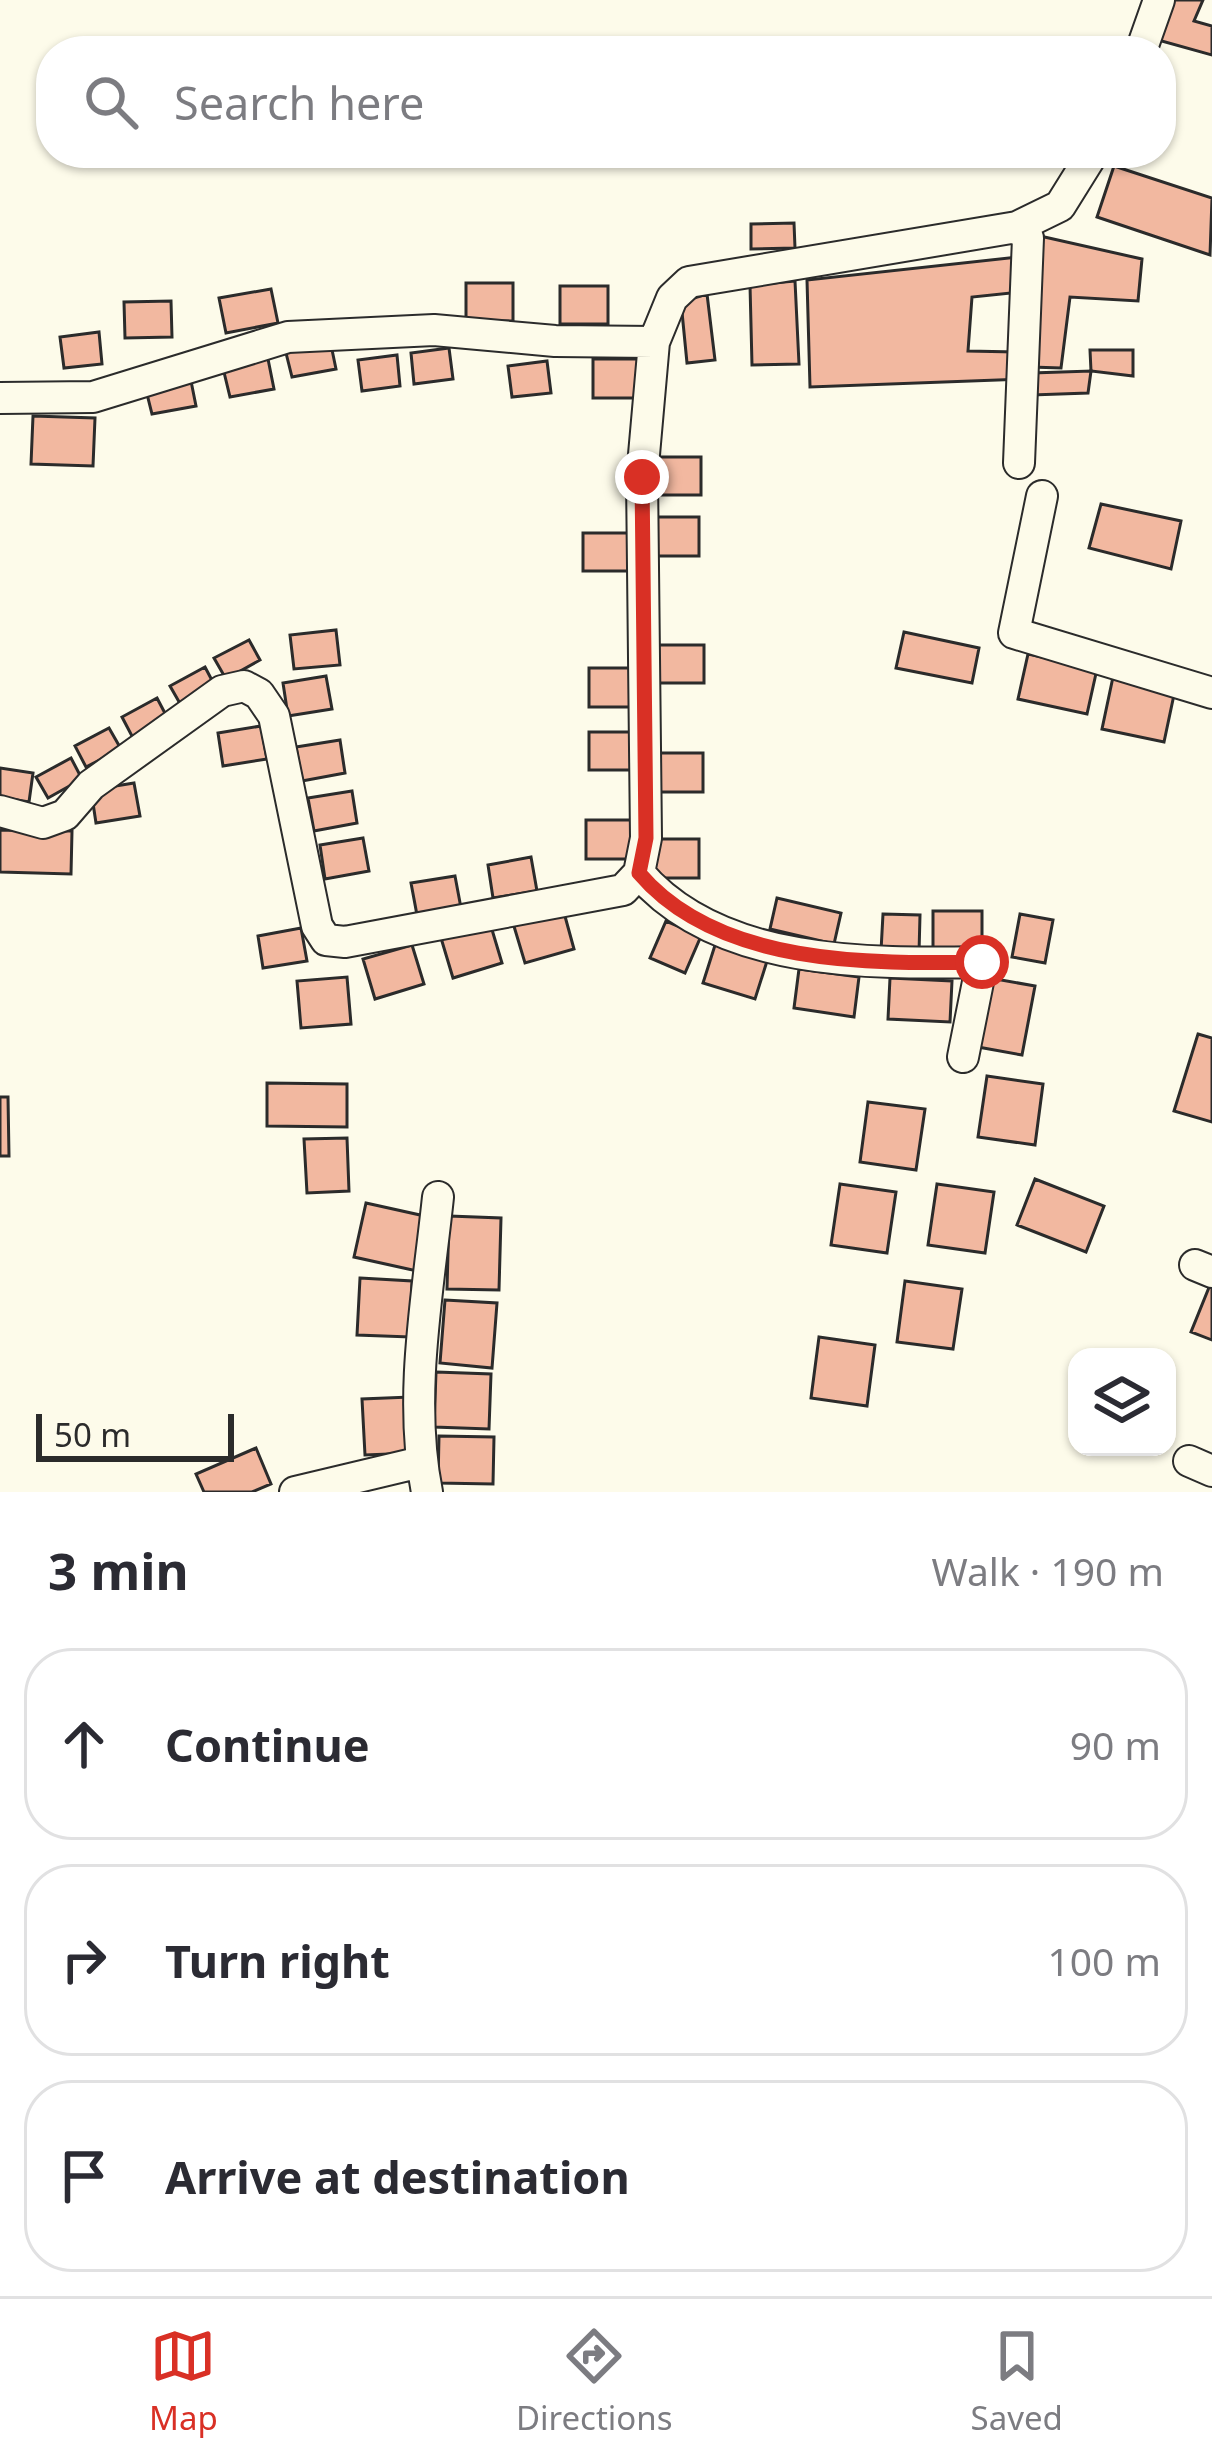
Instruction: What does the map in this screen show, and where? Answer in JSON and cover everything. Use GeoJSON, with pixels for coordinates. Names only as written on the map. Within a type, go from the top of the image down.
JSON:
{"type":"FeatureCollection","features":[{"type":"Feature","properties":{"kind":"street"},"geometry":{"type":"LineString","coordinates":[[1147,36],[1160,0]]}},
{"type":"Feature","properties":{"kind":"street"},"geometry":{"type":"LineString","coordinates":[[0,811],[43,823],[65,815],[91,785],[128,758],[223,691],[244,686],[259,694],[274,716],[317,926],[326,940],[345,942],[623,890],[639,873],[646,838],[642,477],[653,342],[672,298],[689,282],[1017,226],[1060,206],[1084,168]]}},
{"type":"Feature","properties":{"kind":"street"},"geometry":{"type":"LineString","coordinates":[[1017,226],[1028,238],[1029,274],[1018,463]]}},
{"type":"Feature","properties":{"kind":"street"},"geometry":{"type":"LineString","coordinates":[[0,398],[92,397],[288,338],[434,330],[555,341],[653,342]]}},
{"type":"Feature","properties":{"kind":"street"},"geometry":{"type":"LineString","coordinates":[[1042,496],[1014,633],[1212,693]]}},
{"type":"Feature","properties":{"kind":"street"},"geometry":{"type":"LineString","coordinates":[[639,873],[665,903],[709,926],[790,951],[902,964],[982,962],[963,1057]]}},
{"type":"Feature","properties":{"kind":"street"},"geometry":{"type":"LineString","coordinates":[[295,1492],[424,1477],[422,1350],[438,1198]]}},
{"type":"Feature","properties":{"kind":"building"},"geometry":{"type":"Polygon","coordinates":[[[1173,0],[1203,0],[1194,21],[1212,26],[1212,55],[1176,45],[1176,36],[1160,36],[1173,0]]]}},
{"type":"Feature","properties":{"kind":"building"},"geometry":{"type":"Polygon","coordinates":[[[1113,168],[1212,198],[1210,255],[1097,217],[1113,168]]]}},
{"type":"Feature","properties":{"kind":"building"},"geometry":{"type":"Polygon","coordinates":[[[794,223],[795,248],[751,249],[751,224],[794,223]]]}},
{"type":"Feature","properties":{"kind":"building"},"geometry":{"type":"Polygon","coordinates":[[[1040,236],[1142,259],[1138,301],[1070,297],[1061,368],[1031,367],[1040,236]]]}},
{"type":"Feature","properties":{"kind":"building"},"geometry":{"type":"Polygon","coordinates":[[[1019,257],[1020,292],[972,297],[968,351],[1016,352],[1022,379],[810,387],[807,280],[1019,257]]]}},
{"type":"Feature","properties":{"kind":"building"},"geometry":{"type":"Polygon","coordinates":[[[795,281],[799,364],[752,365],[750,285],[795,281]]]}},
{"type":"Feature","properties":{"kind":"building"},"geometry":{"type":"Polygon","coordinates":[[[466,283],[513,283],[513,321],[466,321],[466,283]]]}},
{"type":"Feature","properties":{"kind":"building"},"geometry":{"type":"Polygon","coordinates":[[[560,286],[608,286],[608,324],[560,324],[560,286]]]}},
{"type":"Feature","properties":{"kind":"building"},"geometry":{"type":"Polygon","coordinates":[[[271,289],[278,323],[226,333],[219,298],[271,289]]]}},
{"type":"Feature","properties":{"kind":"building"},"geometry":{"type":"Polygon","coordinates":[[[707,294],[715,360],[687,363],[681,302],[707,294]]]}},
{"type":"Feature","properties":{"kind":"building"},"geometry":{"type":"Polygon","coordinates":[[[171,301],[172,337],[125,338],[124,302],[171,301]]]}},
{"type":"Feature","properties":{"kind":"building"},"geometry":{"type":"Polygon","coordinates":[[[99,332],[102,364],[64,368],[60,337],[99,332]]]}},
{"type":"Feature","properties":{"kind":"building"},"geometry":{"type":"Polygon","coordinates":[[[330,340],[336,369],[292,377],[285,349],[330,340]]]}},
{"type":"Feature","properties":{"kind":"building"},"geometry":{"type":"Polygon","coordinates":[[[449,348],[453,379],[414,384],[411,353],[449,348]]]}},
{"type":"Feature","properties":{"kind":"building"},"geometry":{"type":"Polygon","coordinates":[[[1090,350],[1133,350],[1133,376],[1091,371],[1090,350]]]}},
{"type":"Feature","properties":{"kind":"building"},"geometry":{"type":"Polygon","coordinates":[[[397,355],[400,386],[362,391],[358,360],[397,355]]]}},
{"type":"Feature","properties":{"kind":"building"},"geometry":{"type":"Polygon","coordinates":[[[268,359],[274,389],[230,397],[223,368],[268,359]]]}},
{"type":"Feature","properties":{"kind":"building"},"geometry":{"type":"Polygon","coordinates":[[[593,359],[641,359],[641,398],[593,398],[593,359]]]}},
{"type":"Feature","properties":{"kind":"building"},"geometry":{"type":"Polygon","coordinates":[[[547,361],[551,393],[512,397],[508,366],[547,361]]]}},
{"type":"Feature","properties":{"kind":"building"},"geometry":{"type":"Polygon","coordinates":[[[1091,371],[1088,393],[1032,395],[1032,373],[1091,371]]]}},
{"type":"Feature","properties":{"kind":"building"},"geometry":{"type":"Polygon","coordinates":[[[190,376],[196,406],[152,414],[145,386],[190,376]]]}},
{"type":"Feature","properties":{"kind":"building"},"geometry":{"type":"Polygon","coordinates":[[[33,416],[95,418],[93,466],[31,464],[33,416]]]}},
{"type":"Feature","properties":{"kind":"building"},"geometry":{"type":"Polygon","coordinates":[[[654,457],[701,457],[701,495],[654,495],[654,457]]]}},
{"type":"Feature","properties":{"kind":"building"},"geometry":{"type":"Polygon","coordinates":[[[1101,504],[1181,521],[1171,569],[1089,548],[1101,504]]]}},
{"type":"Feature","properties":{"kind":"building"},"geometry":{"type":"Polygon","coordinates":[[[651,517],[699,517],[699,556],[651,556],[651,517]]]}},
{"type":"Feature","properties":{"kind":"building"},"geometry":{"type":"Polygon","coordinates":[[[583,533],[631,533],[631,571],[583,571],[583,533]]]}},
{"type":"Feature","properties":{"kind":"building"},"geometry":{"type":"Polygon","coordinates":[[[336,630],[340,665],[294,669],[290,635],[336,630]]]}},
{"type":"Feature","properties":{"kind":"building"},"geometry":{"type":"Polygon","coordinates":[[[904,632],[979,648],[972,683],[896,668],[904,632]]]}},
{"type":"Feature","properties":{"kind":"building"},"geometry":{"type":"Polygon","coordinates":[[[249,640],[260,660],[226,679],[214,658],[249,640]]]}},
{"type":"Feature","properties":{"kind":"building"},"geometry":{"type":"Polygon","coordinates":[[[657,645],[704,645],[704,683],[657,683],[657,645]]]}},
{"type":"Feature","properties":{"kind":"building"},"geometry":{"type":"Polygon","coordinates":[[[1028,654],[1097,669],[1087,714],[1018,699],[1028,654]]]}},
{"type":"Feature","properties":{"kind":"building"},"geometry":{"type":"Polygon","coordinates":[[[205,667],[216,688],[182,707],[170,686],[205,667]]]}},
{"type":"Feature","properties":{"kind":"building"},"geometry":{"type":"Polygon","coordinates":[[[589,668],[636,668],[636,707],[589,707],[589,668]]]}},
{"type":"Feature","properties":{"kind":"building"},"geometry":{"type":"Polygon","coordinates":[[[326,676],[332,709],[288,716],[283,683],[326,676]]]}},
{"type":"Feature","properties":{"kind":"building"},"geometry":{"type":"Polygon","coordinates":[[[1113,677],[1175,690],[1164,742],[1102,729],[1113,677]]]}},
{"type":"Feature","properties":{"kind":"building"},"geometry":{"type":"Polygon","coordinates":[[[157,698],[168,719],[133,738],[122,717],[157,698]]]}},
{"type":"Feature","properties":{"kind":"building"},"geometry":{"type":"Polygon","coordinates":[[[261,726],[267,759],[223,766],[218,733],[261,726]]]}},
{"type":"Feature","properties":{"kind":"building"},"geometry":{"type":"Polygon","coordinates":[[[109,728],[121,749],[86,767],[75,746],[109,728]]]}},
{"type":"Feature","properties":{"kind":"building"},"geometry":{"type":"Polygon","coordinates":[[[589,732],[637,732],[637,770],[589,770],[589,732]]]}},
{"type":"Feature","properties":{"kind":"building"},"geometry":{"type":"Polygon","coordinates":[[[340,740],[345,773],[302,781],[296,747],[340,740]]]}},
{"type":"Feature","properties":{"kind":"building"},"geometry":{"type":"Polygon","coordinates":[[[655,753],[703,753],[703,792],[655,792],[655,753]]]}},
{"type":"Feature","properties":{"kind":"building"},"geometry":{"type":"Polygon","coordinates":[[[71,758],[82,779],[48,798],[36,777],[71,758]]]}},
{"type":"Feature","properties":{"kind":"building"},"geometry":{"type":"Polygon","coordinates":[[[0,768],[33,773],[29,802],[0,797],[0,768]]]}},
{"type":"Feature","properties":{"kind":"building"},"geometry":{"type":"Polygon","coordinates":[[[134,783],[140,816],[96,823],[91,790],[134,783]]]}},
{"type":"Feature","properties":{"kind":"building"},"geometry":{"type":"Polygon","coordinates":[[[352,791],[357,823],[314,831],[308,798],[352,791]]]}},
{"type":"Feature","properties":{"kind":"building"},"geometry":{"type":"Polygon","coordinates":[[[586,820],[633,820],[633,859],[586,859],[586,820]]]}},
{"type":"Feature","properties":{"kind":"building"},"geometry":{"type":"Polygon","coordinates":[[[0,830],[72,831],[71,874],[0,872],[0,830]]]}},
{"type":"Feature","properties":{"kind":"building"},"geometry":{"type":"Polygon","coordinates":[[[363,838],[369,871],[325,879],[320,845],[363,838]]]}},
{"type":"Feature","properties":{"kind":"building"},"geometry":{"type":"Polygon","coordinates":[[[651,839],[699,839],[699,878],[651,878],[651,839]]]}},
{"type":"Feature","properties":{"kind":"building"},"geometry":{"type":"Polygon","coordinates":[[[531,857],[537,891],[493,898],[488,865],[531,857]]]}},
{"type":"Feature","properties":{"kind":"building"},"geometry":{"type":"Polygon","coordinates":[[[455,876],[461,908],[417,915],[411,883],[455,876]]]}},
{"type":"Feature","properties":{"kind":"building"},"geometry":{"type":"Polygon","coordinates":[[[777,898],[841,913],[834,944],[770,929],[777,898]]]}},
{"type":"Feature","properties":{"kind":"building"},"geometry":{"type":"Polygon","coordinates":[[[563,909],[574,949],[525,963],[513,923],[563,909]]]}},
{"type":"Feature","properties":{"kind":"building"},"geometry":{"type":"Polygon","coordinates":[[[933,911],[982,911],[982,952],[933,951],[933,911]]]}},
{"type":"Feature","properties":{"kind":"building"},"geometry":{"type":"Polygon","coordinates":[[[883,914],[920,915],[919,953],[881,951],[883,914]]]}},
{"type":"Feature","properties":{"kind":"building"},"geometry":{"type":"Polygon","coordinates":[[[1020,914],[1053,920],[1045,963],[1012,957],[1020,914]]]}},
{"type":"Feature","properties":{"kind":"building"},"geometry":{"type":"Polygon","coordinates":[[[666,921],[701,936],[685,973],[650,958],[666,921]]]}},
{"type":"Feature","properties":{"kind":"building"},"geometry":{"type":"Polygon","coordinates":[[[490,923],[502,963],[453,978],[441,938],[490,923]]]}},
{"type":"Feature","properties":{"kind":"building"},"geometry":{"type":"Polygon","coordinates":[[[301,928],[307,961],[263,968],[258,936],[301,928]]]}},
{"type":"Feature","properties":{"kind":"building"},"geometry":{"type":"Polygon","coordinates":[[[716,942],[768,958],[755,999],[703,983],[716,942]]]}},
{"type":"Feature","properties":{"kind":"building"},"geometry":{"type":"Polygon","coordinates":[[[412,945],[424,984],[375,999],[363,959],[412,945]]]}},
{"type":"Feature","properties":{"kind":"building"},"geometry":{"type":"Polygon","coordinates":[[[799,969],[859,977],[854,1017],[794,1008],[799,969]]]}},
{"type":"Feature","properties":{"kind":"building"},"geometry":{"type":"Polygon","coordinates":[[[347,977],[351,1024],[301,1028],[297,981],[347,977]]]}},
{"type":"Feature","properties":{"kind":"building"},"geometry":{"type":"Polygon","coordinates":[[[890,978],[952,981],[950,1022],[888,1019],[890,978]]]}},
{"type":"Feature","properties":{"kind":"building"},"geometry":{"type":"Polygon","coordinates":[[[990,978],[1035,986],[1022,1055],[978,1047],[990,978]]]}},
{"type":"Feature","properties":{"kind":"building"},"geometry":{"type":"Polygon","coordinates":[[[1198,1034],[1212,1038],[1212,1122],[1174,1111],[1198,1034]]]}},
{"type":"Feature","properties":{"kind":"building"},"geometry":{"type":"Polygon","coordinates":[[[987,1076],[1043,1084],[1035,1145],[978,1137],[987,1076]]]}},
{"type":"Feature","properties":{"kind":"building"},"geometry":{"type":"Polygon","coordinates":[[[267,1083],[347,1084],[347,1127],[267,1126],[267,1083]]]}},
{"type":"Feature","properties":{"kind":"building"},"geometry":{"type":"Polygon","coordinates":[[[0,1097],[8,1097],[9,1156],[0,1156],[0,1097]]]}},
{"type":"Feature","properties":{"kind":"building"},"geometry":{"type":"Polygon","coordinates":[[[868,1102],[925,1109],[916,1170],[860,1162],[868,1102]]]}},
{"type":"Feature","properties":{"kind":"building"},"geometry":{"type":"Polygon","coordinates":[[[347,1138],[349,1191],[307,1193],[304,1139],[347,1138]]]}},
{"type":"Feature","properties":{"kind":"building"},"geometry":{"type":"Polygon","coordinates":[[[1035,1179],[1104,1206],[1086,1252],[1017,1225],[1035,1179]]]}},
{"type":"Feature","properties":{"kind":"building"},"geometry":{"type":"Polygon","coordinates":[[[840,1184],[896,1192],[887,1253],[831,1245],[840,1184]]]}},
{"type":"Feature","properties":{"kind":"building"},"geometry":{"type":"Polygon","coordinates":[[[937,1184],[994,1192],[985,1253],[928,1245],[937,1184]]]}},
{"type":"Feature","properties":{"kind":"building"},"geometry":{"type":"Polygon","coordinates":[[[366,1203],[429,1217],[417,1271],[354,1257],[366,1203]]]}},
{"type":"Feature","properties":{"kind":"building"},"geometry":{"type":"Polygon","coordinates":[[[449,1216],[501,1218],[499,1290],[447,1289],[449,1216]]]}},
{"type":"Feature","properties":{"kind":"building"},"geometry":{"type":"Polygon","coordinates":[[[360,1278],[412,1281],[410,1337],[357,1335],[360,1278]]]}},
{"type":"Feature","properties":{"kind":"building"},"geometry":{"type":"Polygon","coordinates":[[[1212,1280],[1212,1340],[1191,1332],[1212,1280]]]}},
{"type":"Feature","properties":{"kind":"building"},"geometry":{"type":"Polygon","coordinates":[[[905,1281],[962,1289],[953,1349],[897,1342],[905,1281]]]}},
{"type":"Feature","properties":{"kind":"building"},"geometry":{"type":"Polygon","coordinates":[[[445,1300],[497,1303],[492,1368],[440,1363],[445,1300]]]}},
{"type":"Feature","properties":{"kind":"building"},"geometry":{"type":"Polygon","coordinates":[[[819,1337],[875,1345],[867,1406],[811,1398],[819,1337]]]}},
{"type":"Feature","properties":{"kind":"building"},"geometry":{"type":"Polygon","coordinates":[[[436,1372],[491,1374],[489,1429],[434,1427],[436,1372]]]}},
{"type":"Feature","properties":{"kind":"building"},"geometry":{"type":"Polygon","coordinates":[[[410,1397],[413,1453],[365,1455],[362,1399],[410,1397]]]}},
{"type":"Feature","properties":{"kind":"building"},"geometry":{"type":"Polygon","coordinates":[[[439,1436],[494,1437],[493,1484],[438,1483],[439,1436]]]}},
{"type":"Feature","properties":{"kind":"building"},"geometry":{"type":"Polygon","coordinates":[[[256,1448],[271,1484],[252,1492],[204,1492],[196,1474],[256,1448]]]}},
{"type":"Feature","properties":{"kind":"route"},"geometry":{"type":"LineString","coordinates":[[642,477],[646,838],[639,873],[665,903],[709,926],[790,951],[902,964],[982,962]]}}]}
